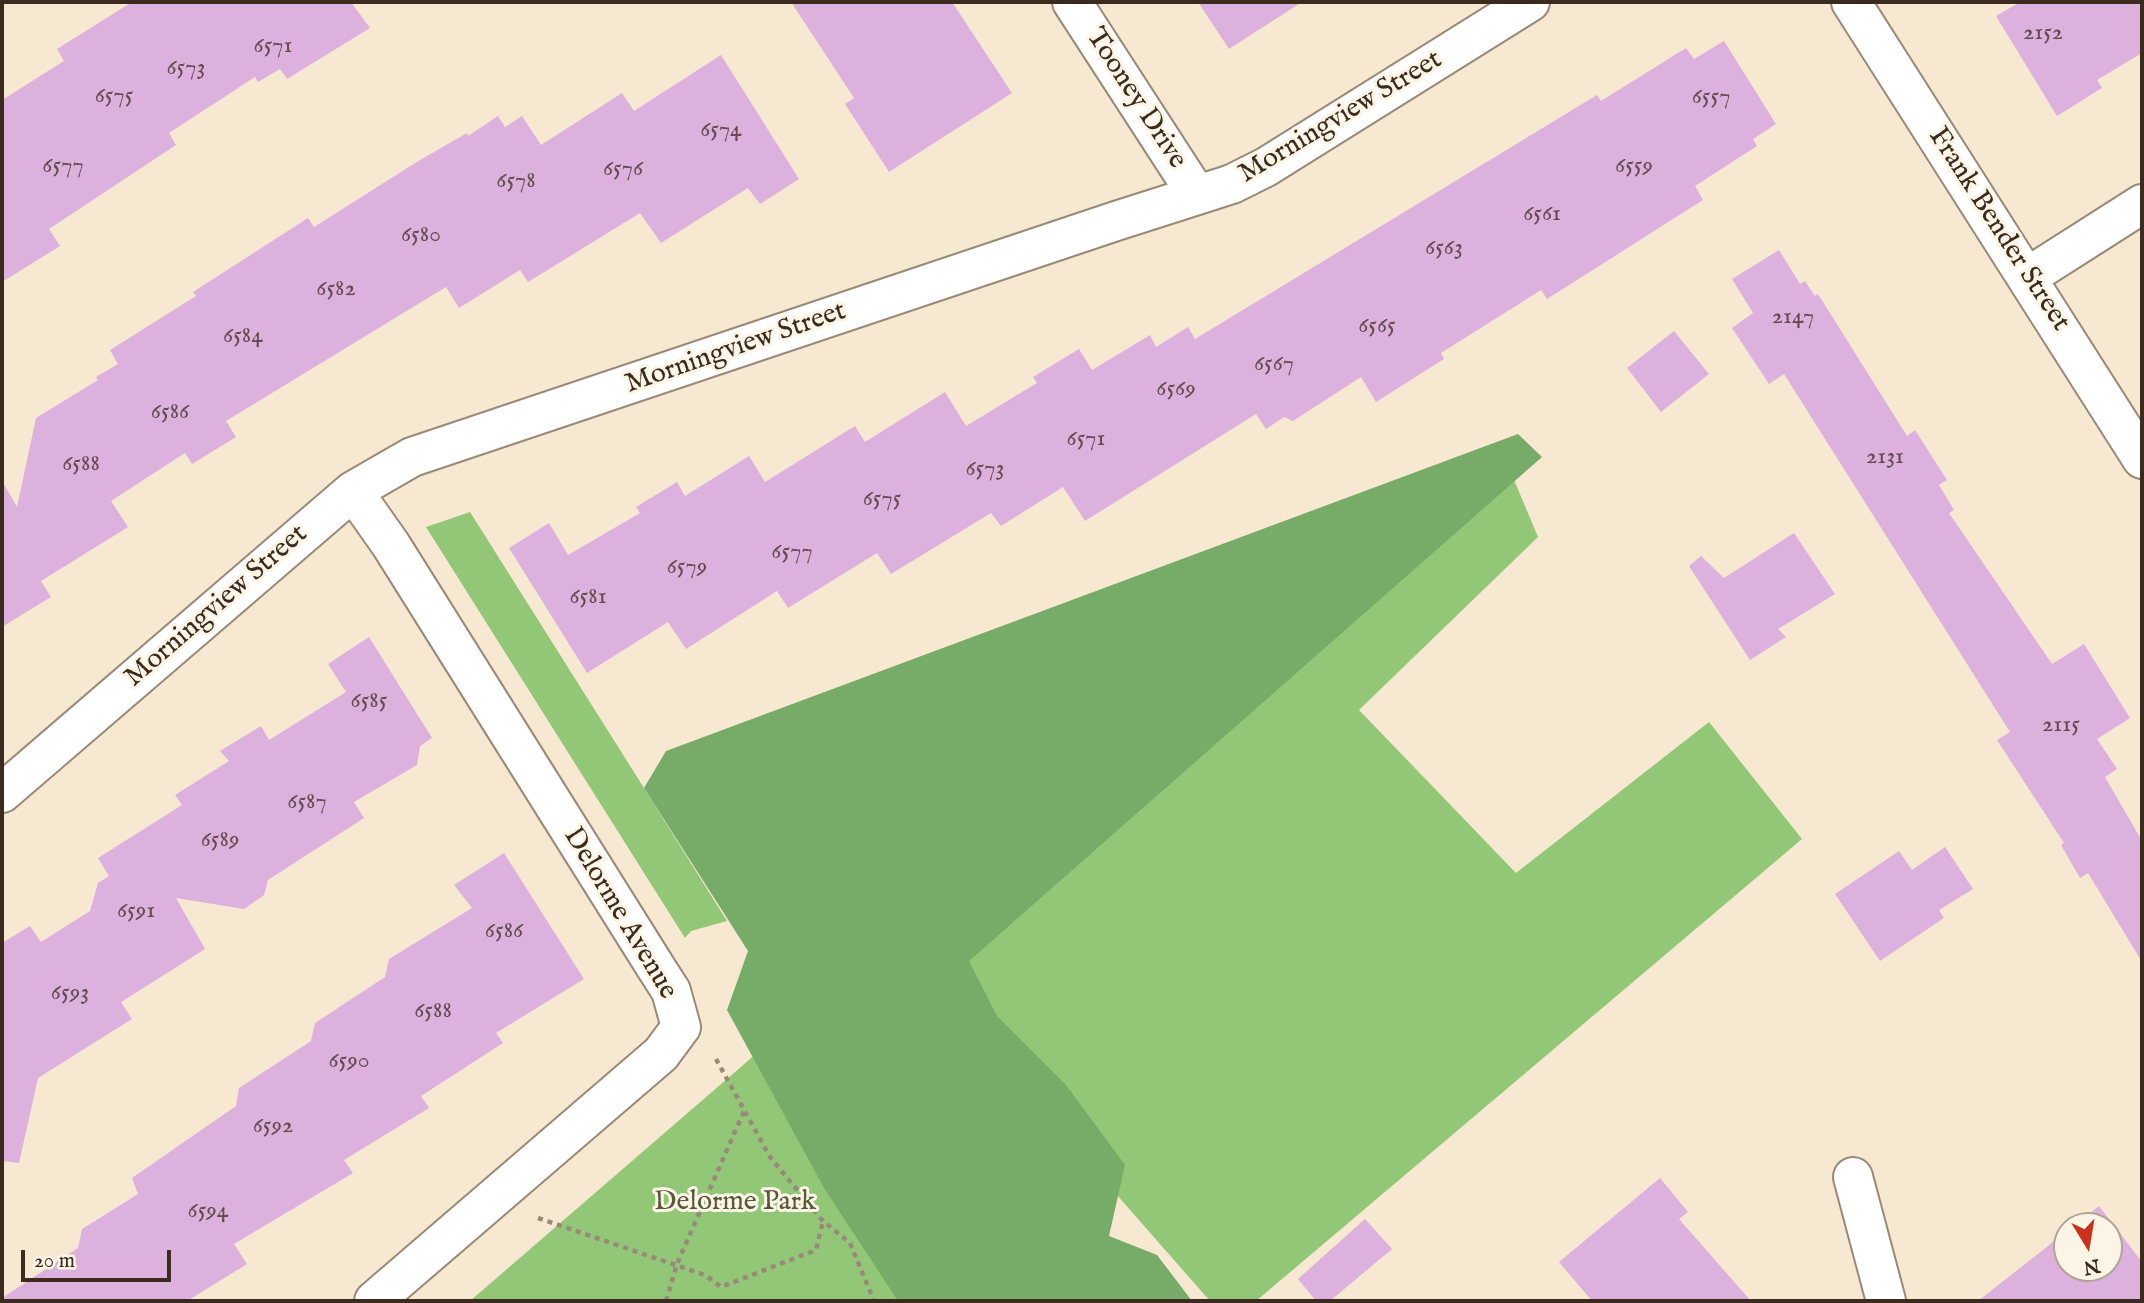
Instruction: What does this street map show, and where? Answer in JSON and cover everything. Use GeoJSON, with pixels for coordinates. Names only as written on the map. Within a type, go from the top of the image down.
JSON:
{"type":"FeatureCollection","features":[{"type":"Feature","properties":{"kind":"street","name":"Tooney Drive"},"geometry":{"type":"LineString","coordinates":[[1072,2],[1197,195]]}},
{"type":"Feature","properties":{"kind":"street","name":"Morningview Street"},"geometry":{"type":"LineString","coordinates":[[2,793],[353,491],[412,457],[1233,184],[1266,167],[1530,2]]}},
{"type":"Feature","properties":{"kind":"street","name":"Frank Bender Street"},"geometry":{"type":"LineString","coordinates":[[1851,2],[2029,276],[2142,459]]}},
{"type":"Feature","properties":{"kind":"street"},"geometry":{"type":"LineString","coordinates":[[2029,276],[2142,204]]}},
{"type":"Feature","properties":{"kind":"street","name":"Delorme Avenue"},"geometry":{"type":"LineString","coordinates":[[353,491],[391,545],[656,966],[671,991],[681,1027],[660,1054],[374,1301]]}},
{"type":"Feature","properties":{"kind":"street"},"geometry":{"type":"LineString","coordinates":[[1853,1177],[1886,1301]]}},
{"type":"Feature","properties":{"kind":"path"},"geometry":{"type":"LineString","coordinates":[[681,1027],[712,1053],[770,1157],[823,1221],[850,1243],[874,1301]]}},
{"type":"Feature","properties":{"kind":"path"},"geometry":{"type":"LineString","coordinates":[[666,1301],[677,1264],[744,1110]]}},
{"type":"Feature","properties":{"kind":"path"},"geometry":{"type":"LineString","coordinates":[[489,1201],[677,1264],[705,1275],[722,1287],[816,1250],[823,1221]]}},
{"type":"Feature","properties":{"kind":"green space"},"geometry":{"type":"Polygon","coordinates":[[[1518,434],[1542,457],[969,961],[997,1016],[1066,1085],[1125,1165],[1109,1236],[1157,1255],[1192,1301],[898,1301],[824,1188],[727,1010],[748,951],[644,788],[666,751],[1518,434]]]}},
{"type":"Feature","properties":{"kind":"green space"},"geometry":{"type":"Polygon","coordinates":[[[1509,468],[1538,537],[1359,710],[1516,873],[1709,722],[1802,839],[1256,1301],[1210,1301],[1015,1079],[950,950],[1509,468]]]}},
{"type":"Feature","properties":{"kind":"green space"},"geometry":{"type":"Polygon","coordinates":[[[470,512],[727,921],[691,931],[685,938],[426,527],[470,512]]]}},
{"type":"Feature","properties":{"kind":"green space","name":"Delorme Park"},"geometry":{"type":"Polygon","coordinates":[[[757,1053],[914,1301],[470,1301],[757,1053]]]}},
{"type":"Feature","properties":{"kind":"building"},"geometry":{"type":"Polygon","coordinates":[[[132,2],[351,2],[370,28],[287,79],[280,69],[258,82],[255,77],[169,133],[176,145],[49,229],[60,246],[2,282],[2,100],[64,61],[57,49],[132,2]]]}},
{"type":"Feature","properties":{"kind":"building"},"geometry":{"type":"Polygon","coordinates":[[[791,2],[952,2],[1012,93],[889,172],[845,104],[854,98],[791,2]]]}},
{"type":"Feature","properties":{"kind":"building"},"geometry":{"type":"Polygon","coordinates":[[[1198,2],[1302,2],[1229,49],[1198,2]]]}},
{"type":"Feature","properties":{"kind":"building"},"geometry":{"type":"Polygon","coordinates":[[[2020,2],[2142,2],[2142,53],[2097,80],[2102,88],[2057,116],[1996,16],[2020,2]]]}},
{"type":"Feature","properties":{"kind":"building"},"geometry":{"type":"Polygon","coordinates":[[[1724,41],[1776,124],[1753,139],[1757,146],[1695,186],[1703,200],[1547,299],[1541,290],[1441,353],[1444,359],[1376,402],[1361,377],[1293,421],[1284,417],[1266,429],[1256,414],[1085,521],[1063,487],[1001,526],[991,513],[891,574],[877,553],[788,608],[777,591],[686,649],[668,622],[587,673],[509,548],[549,523],[568,555],[640,513],[636,507],[677,482],[685,496],[749,456],[765,482],[855,426],[865,442],[945,392],[966,426],[1037,383],[1033,377],[1079,349],[1092,370],[1150,335],[1156,347],[1188,327],[1195,339],[1597,95],[1601,101],[1686,48],[1694,59],[1724,41]]]}},
{"type":"Feature","properties":{"kind":"building"},"geometry":{"type":"Polygon","coordinates":[[[721,55],[799,179],[760,204],[748,188],[661,243],[640,213],[528,282],[520,270],[459,308],[446,287],[226,421],[236,437],[192,464],[185,453],[111,501],[128,527],[41,581],[51,597],[2,627],[2,481],[17,507],[36,418],[98,380],[96,377],[118,364],[110,350],[196,296],[193,292],[308,218],[314,227],[420,160],[467,133],[468,136],[498,116],[505,127],[522,116],[541,145],[622,93],[634,111],[721,55]]]}},
{"type":"Feature","properties":{"kind":"building"},"geometry":{"type":"Polygon","coordinates":[[[1779,250],[1800,284],[1805,281],[1815,296],[1818,294],[1907,436],[1915,430],[1947,480],[1939,485],[1954,510],[1949,513],[2052,664],[2084,644],[2130,718],[2097,739],[2117,769],[2105,777],[2142,841],[2142,962],[2088,873],[2080,878],[2061,845],[2064,843],[1997,740],[2010,732],[1784,374],[1769,384],[1732,328],[1753,313],[1732,279],[1779,250]]]}},
{"type":"Feature","properties":{"kind":"building"},"geometry":{"type":"Polygon","coordinates":[[[1674,331],[1709,374],[1661,412],[1627,368],[1674,331]]]}},
{"type":"Feature","properties":{"kind":"building"},"geometry":{"type":"Polygon","coordinates":[[[1794,533],[1835,594],[1778,629],[1786,637],[1750,660],[1689,566],[1701,556],[1724,578],[1794,533]]]}},
{"type":"Feature","properties":{"kind":"building"},"geometry":{"type":"Polygon","coordinates":[[[369,637],[432,738],[420,746],[417,765],[354,802],[364,818],[268,880],[264,895],[244,909],[176,898],[205,949],[121,1002],[132,1019],[38,1078],[19,1163],[2,1161],[2,943],[30,926],[41,942],[90,911],[98,883],[109,876],[98,858],[182,805],[175,795],[229,761],[220,751],[261,726],[269,740],[346,692],[328,664],[369,637]]]}},
{"type":"Feature","properties":{"kind":"building"},"geometry":{"type":"Polygon","coordinates":[[[1945,847],[1973,889],[1939,910],[1944,918],[1880,961],[1835,894],[1899,851],[1912,870],[1945,847]]]}},
{"type":"Feature","properties":{"kind":"building"},"geometry":{"type":"Polygon","coordinates":[[[504,853],[584,979],[496,1033],[503,1043],[421,1096],[429,1108],[344,1160],[353,1173],[234,1244],[247,1264],[187,1301],[2,1301],[2,1298],[78,1248],[82,1229],[138,1194],[132,1178],[236,1106],[239,1088],[311,1041],[315,1023],[385,977],[389,959],[472,908],[454,885],[504,853]]]}},
{"type":"Feature","properties":{"kind":"building"},"geometry":{"type":"Polygon","coordinates":[[[1660,1178],[1688,1212],[1679,1219],[1751,1301],[1592,1301],[1559,1262],[1660,1178]]]}},
{"type":"Feature","properties":{"kind":"building"},"geometry":{"type":"Polygon","coordinates":[[[2099,1206],[2104,1212],[2092,1212],[2099,1206]]]}},
{"type":"Feature","properties":{"kind":"building"},"geometry":{"type":"Polygon","coordinates":[[[1365,1219],[1392,1249],[1330,1301],[1316,1301],[1298,1279],[1365,1219]]]}},
{"type":"Feature","properties":{"kind":"building"},"geometry":{"type":"Polygon","coordinates":[[[2123,1237],[2142,1262],[2142,1301],[1978,1301],[2053,1242],[2053,1282],[2123,1282],[2123,1237]]]}}]}
